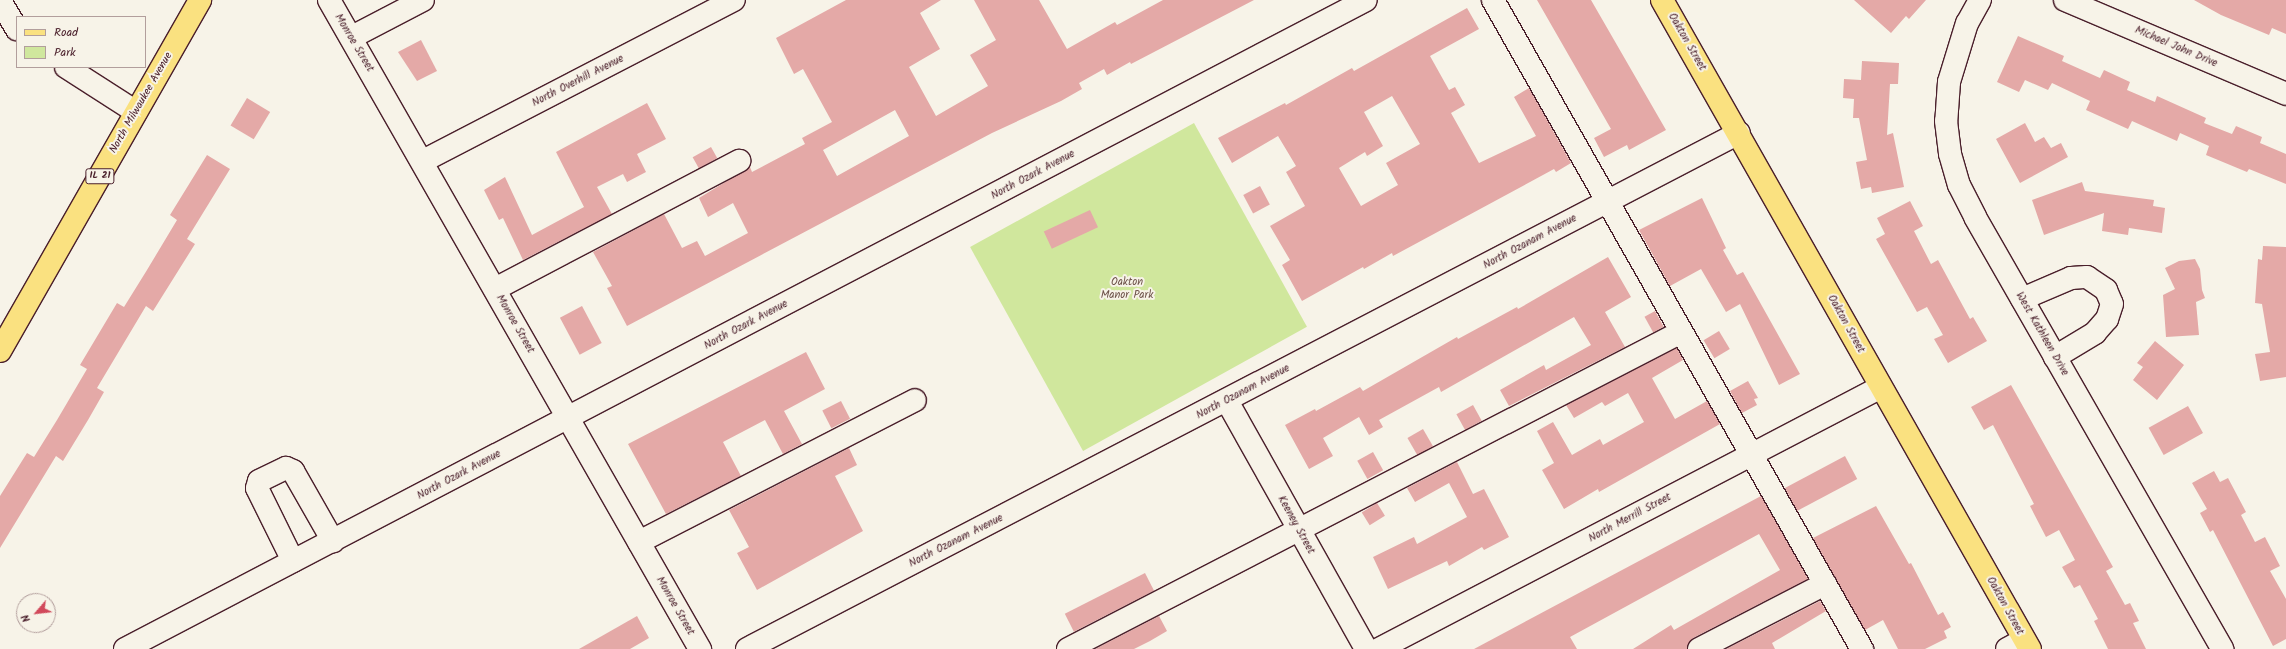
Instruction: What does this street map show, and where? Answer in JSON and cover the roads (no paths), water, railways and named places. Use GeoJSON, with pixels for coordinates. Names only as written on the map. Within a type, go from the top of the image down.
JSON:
{"type":"FeatureCollection","features":[{"type":"Feature","properties":{"kind":"main road","name":"North Milwaukee Avenue"},"geometry":{"type":"LineString","coordinates":[[0,351],[200,0]]}},
{"type":"Feature","properties":{"kind":"main road","name":"Oakton Street"},"geometry":{"type":"LineString","coordinates":[[1662,0],[1739,133],[1881,387],[2020,646]]}},
{"type":"Feature","properties":{"kind":"street","name":"Monroe Street"},"geometry":{"type":"LineString","coordinates":[[328,0],[352,37],[700,649]]}},
{"type":"Feature","properties":{"kind":"street"},"geometry":{"type":"LineString","coordinates":[[352,37],[423,0]]}},
{"type":"Feature","properties":{"kind":"street","name":"North Overhill Avenue"},"geometry":{"type":"LineString","coordinates":[[423,161],[734,0]]}},
{"type":"Feature","properties":{"kind":"street","name":"North Ozark Avenue"},"geometry":{"type":"LineString","coordinates":[[125,649],[1366,0]]}},
{"type":"Feature","properties":{"kind":"street"},"geometry":{"type":"LineString","coordinates":[[1493,0],[1862,649]]}},
{"type":"Feature","properties":{"kind":"street","name":"West Kathleen Drive"},"geometry":{"type":"LineString","coordinates":[[1980,0],[1967,23],[1949,82],[1946,121],[1950,154],[1959,185],[1975,217],[2222,649]]}},
{"type":"Feature","properties":{"kind":"street","name":"Michael John Drive"},"geometry":{"type":"LineString","coordinates":[[2065,0],[2286,94]]}},
{"type":"Feature","properties":{"kind":"street"},"geometry":{"type":"LineString","coordinates":[[0,1],[16,27]]}},
{"type":"Feature","properties":{"kind":"street"},"geometry":{"type":"LineString","coordinates":[[68,68],[136,112]]}},
{"type":"Feature","properties":{"kind":"street","name":"North Ozanam Avenue"},"geometry":{"type":"LineString","coordinates":[[747,649],[1227,401],[1739,133]]}},
{"type":"Feature","properties":{"kind":"street"},"geometry":{"type":"LineString","coordinates":[[495,289],[739,161]]}},
{"type":"Feature","properties":{"kind":"street"},"geometry":{"type":"LineString","coordinates":[[2022,299],[2071,278],[2087,277],[2106,290],[2112,304],[2107,319],[2095,333],[2055,357]]}},
{"type":"Feature","properties":{"kind":"street"},"geometry":{"type":"LineString","coordinates":[[1068,649],[1681,332]]}},
{"type":"Feature","properties":{"kind":"street","name":"North Merrill Street"},"geometry":{"type":"LineString","coordinates":[[1380,649],[1881,387]]}},
{"type":"Feature","properties":{"kind":"street"},"geometry":{"type":"LineString","coordinates":[[639,542],[915,400]]}},
{"type":"Feature","properties":{"kind":"street","name":"Keeney Street"},"geometry":{"type":"LineString","coordinates":[[1227,401],[1366,649]]}},
{"type":"Feature","properties":{"kind":"street"},"geometry":{"type":"LineString","coordinates":[[293,561],[257,488],[259,481],[286,468],[294,471],[333,541]]}},
{"type":"Feature","properties":{"kind":"street"},"geometry":{"type":"LineString","coordinates":[[1699,649],[1825,584]]}},
{"type":"Feature","properties":{"kind":"park label","name":"Oakton Manor Park"},"geometry":{"type":"Point","coordinates":[1127,289]}}]}
